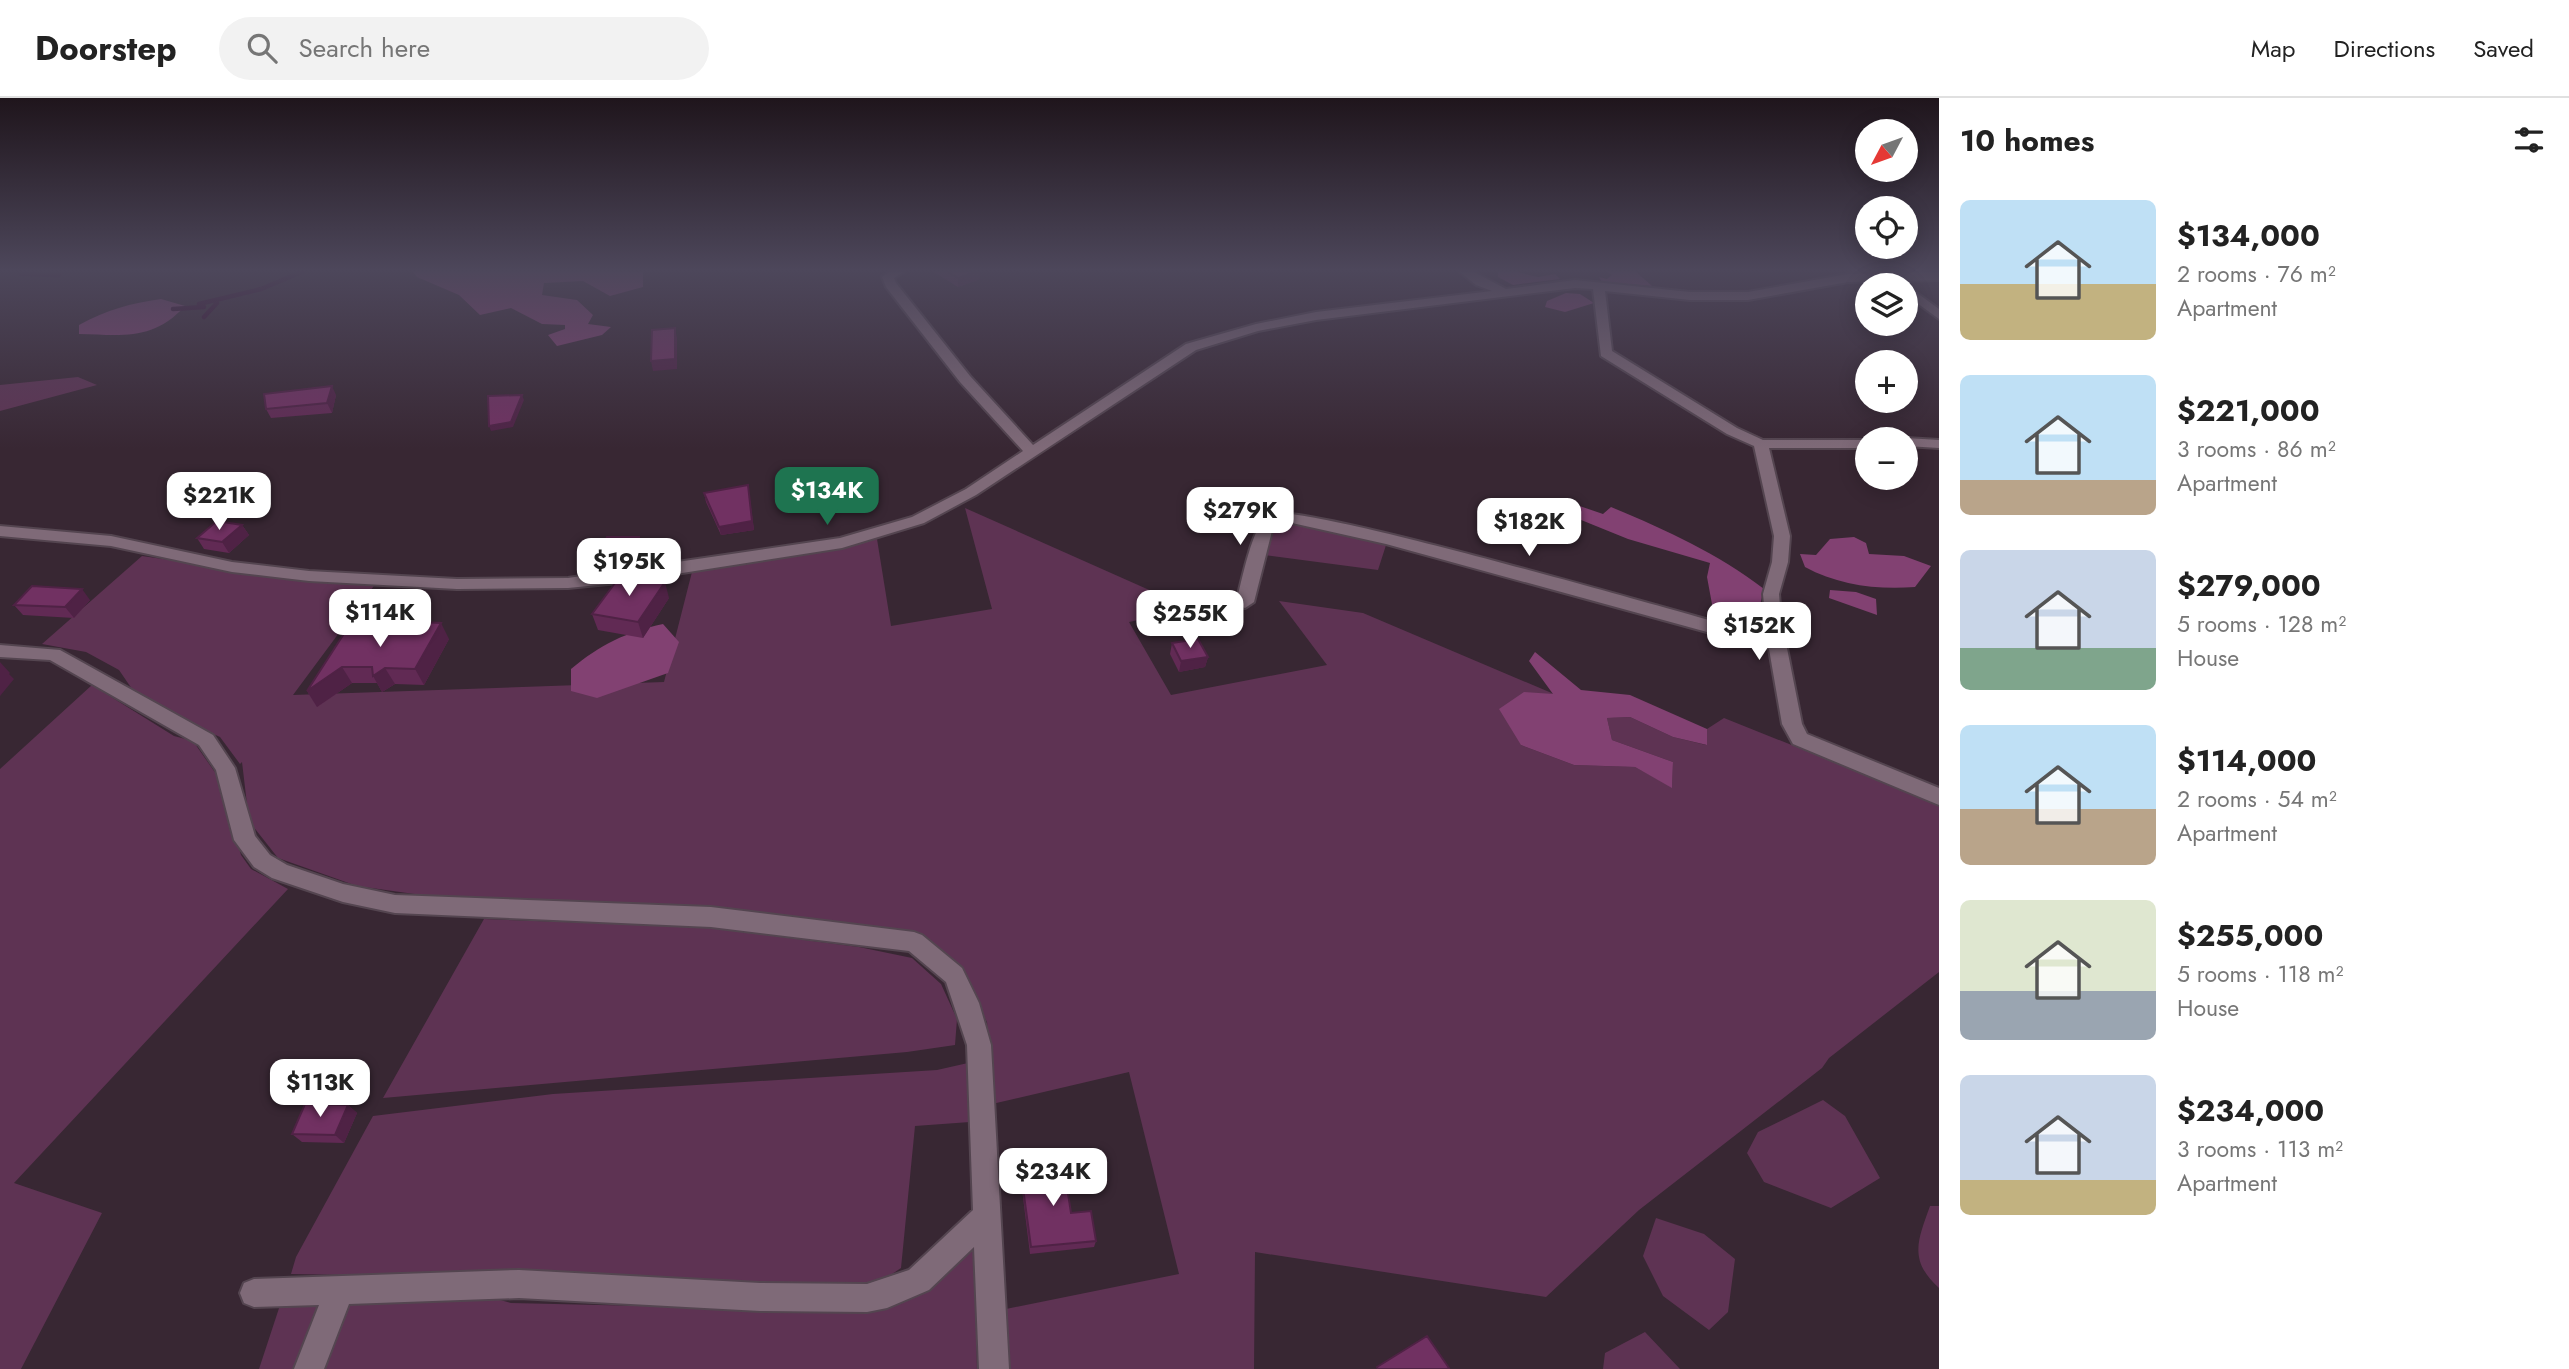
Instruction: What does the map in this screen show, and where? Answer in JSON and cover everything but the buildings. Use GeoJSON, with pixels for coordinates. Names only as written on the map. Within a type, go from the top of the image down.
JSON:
{"type":"FeatureCollection","features":[{"type":"Feature","properties":{"kind":"street"},"geometry":{"type":"LineString","coordinates":[[927,330],[965,379],[1031,451]]}},
{"type":"Feature","properties":{"kind":"street"},"geometry":{"type":"LineString","coordinates":[[0,531],[111,541],[232,567],[309,576],[457,584],[587,582],[842,543],[883,533],[952,503],[1206,340],[1251,330]]}},
{"type":"Feature","properties":{"kind":"street"},"geometry":{"type":"LineString","coordinates":[[1604,330],[1606,353],[1732,430],[1761,444],[1855,444]]}},
{"type":"Feature","properties":{"kind":"street"},"geometry":{"type":"LineString","coordinates":[[1918,443],[1939,444]]}},
{"type":"Feature","properties":{"kind":"street"},"geometry":{"type":"LineString","coordinates":[[1761,444],[1782,536],[1780,562],[1771,594],[1776,645],[1791,724],[1800,739],[1939,797]]}},
{"type":"Feature","properties":{"kind":"street"},"geometry":{"type":"LineString","coordinates":[[1245,602],[1266,525],[1275,518],[1292,518],[1388,539],[1776,645]]}},
{"type":"Feature","properties":{"kind":"street"},"geometry":{"type":"LineString","coordinates":[[0,651],[54,654],[205,740],[225,768],[245,840],[262,861],[305,882],[395,904],[711,918],[914,943],[954,975],[967,1003],[979,1045],[994,1369]]}},
{"type":"Feature","properties":{"kind":"street"},"geometry":{"type":"LineString","coordinates":[[254,1293],[519,1284],[760,1297],[867,1297],[887,1294],[919,1280],[986,1217]]}},
{"type":"Feature","properties":{"kind":"street"},"geometry":{"type":"LineString","coordinates":[[309,1369],[340,1289]]}},
{"type":"Feature","properties":{"kind":"shaded area"},"geometry":{"type":"Polygon","coordinates":[[[79,330],[150,330],[123,335],[79,334],[79,330]]]}},
{"type":"Feature","properties":{"kind":"shaded area"},"geometry":{"type":"Polygon","coordinates":[[[561,330],[607,330],[602,335],[557,346],[548,335],[561,330]]]}},
{"type":"Feature","properties":{"kind":"shaded area"},"geometry":{"type":"Polygon","coordinates":[[[78,377],[97,385],[0,411],[0,385],[78,377]]]}},
{"type":"Feature","properties":{"kind":"shaded area"},"geometry":{"type":"Polygon","coordinates":[[[1565,501],[1603,514],[1611,507],[1728,564],[1764,589],[1760,605],[1761,624],[1714,615],[1707,577],[1710,563],[1628,539],[1554,509],[1565,501]]]}},
{"type":"Feature","properties":{"kind":"shaded area"},"geometry":{"type":"Polygon","coordinates":[[[965,508],[1192,609],[1129,622],[1171,695],[1327,665],[1279,601],[1363,613],[1554,694],[1521,745],[1574,765],[1635,767],[1672,787],[1673,762],[1612,740],[1607,718],[1630,717],[1673,737],[1706,745],[1707,729],[1724,718],[1939,804],[1939,972],[1829,1058],[1822,1068],[1639,1210],[1546,1297],[1255,1252],[1254,1369],[1008,1369],[1006,1309],[1179,1274],[1129,1072],[992,1104],[987,1022],[960,971],[919,935],[443,898],[357,886],[278,858],[249,821],[242,762],[240,764],[220,737],[178,718],[132,689],[119,670],[86,652],[42,644],[142,556],[261,573],[376,583],[293,695],[664,682],[693,568],[855,545],[877,539],[891,626],[992,609],[965,508]]]}},
{"type":"Feature","properties":{"kind":"shaded area"},"geometry":{"type":"Polygon","coordinates":[[[1294,520],[1387,542],[1378,570],[1264,555],[1272,527],[1278,521],[1294,520]]]}},
{"type":"Feature","properties":{"kind":"shaded area"},"geometry":{"type":"Polygon","coordinates":[[[1854,537],[1866,543],[1869,554],[1904,556],[1931,566],[1915,587],[1901,588],[1844,582],[1805,567],[1800,554],[1816,555],[1830,539],[1854,537]]]}},
{"type":"Feature","properties":{"kind":"shaded area"},"geometry":{"type":"Polygon","coordinates":[[[1830,590],[1856,592],[1876,599],[1877,615],[1829,598],[1830,590]]]}},
{"type":"Feature","properties":{"kind":"shaded area"},"geometry":{"type":"Polygon","coordinates":[[[663,624],[679,642],[668,673],[597,698],[571,691],[571,669],[603,646],[625,635],[663,624]]]}},
{"type":"Feature","properties":{"kind":"shaded area"},"geometry":{"type":"Polygon","coordinates":[[[1535,652],[1581,690],[1630,695],[1707,729],[1707,745],[1673,737],[1630,717],[1607,718],[1612,740],[1673,762],[1672,788],[1635,767],[1574,765],[1521,745],[1499,709],[1524,692],[1553,694],[1529,661],[1535,652]]]}},
{"type":"Feature","properties":{"kind":"shaded area"},"geometry":{"type":"Polygon","coordinates":[[[92,685],[174,736],[193,741],[219,778],[241,855],[251,869],[288,889],[14,1183],[102,1213],[21,1369],[0,1369],[0,769],[92,685]]]}},
{"type":"Feature","properties":{"kind":"shaded area"},"geometry":{"type":"Polygon","coordinates":[[[484,919],[703,927],[859,947],[912,958],[941,984],[957,1019],[955,1045],[907,1052],[383,1098],[484,919]]]}},
{"type":"Feature","properties":{"kind":"shaded area"},"geometry":{"type":"Polygon","coordinates":[[[968,1063],[970,1122],[915,1126],[901,1268],[877,1284],[291,1274],[296,1257],[373,1116],[553,1094],[937,1070],[968,1063]]]}},
{"type":"Feature","properties":{"kind":"shaded area"},"geometry":{"type":"Polygon","coordinates":[[[1823,1100],[1845,1116],[1880,1178],[1831,1208],[1764,1182],[1747,1153],[1758,1132],[1823,1100]]]}},
{"type":"Feature","properties":{"kind":"shaded area"},"geometry":{"type":"Polygon","coordinates":[[[1930,1206],[1939,1206],[1939,1288],[1929,1278],[1919,1259],[1919,1240],[1930,1206]]]}},
{"type":"Feature","properties":{"kind":"shaded area"},"geometry":{"type":"Polygon","coordinates":[[[1656,1218],[1704,1234],[1735,1259],[1728,1312],[1709,1330],[1663,1296],[1643,1256],[1656,1218]]]}},
{"type":"Feature","properties":{"kind":"shaded area"},"geometry":{"type":"Polygon","coordinates":[[[968,1246],[974,1252],[977,1369],[259,1369],[284,1293],[441,1283],[511,1303],[857,1311],[968,1246]]]}},
{"type":"Feature","properties":{"kind":"shaded area"},"geometry":{"type":"Polygon","coordinates":[[[1645,1332],[1680,1369],[1603,1369],[1605,1353],[1645,1332]]]}}]}
